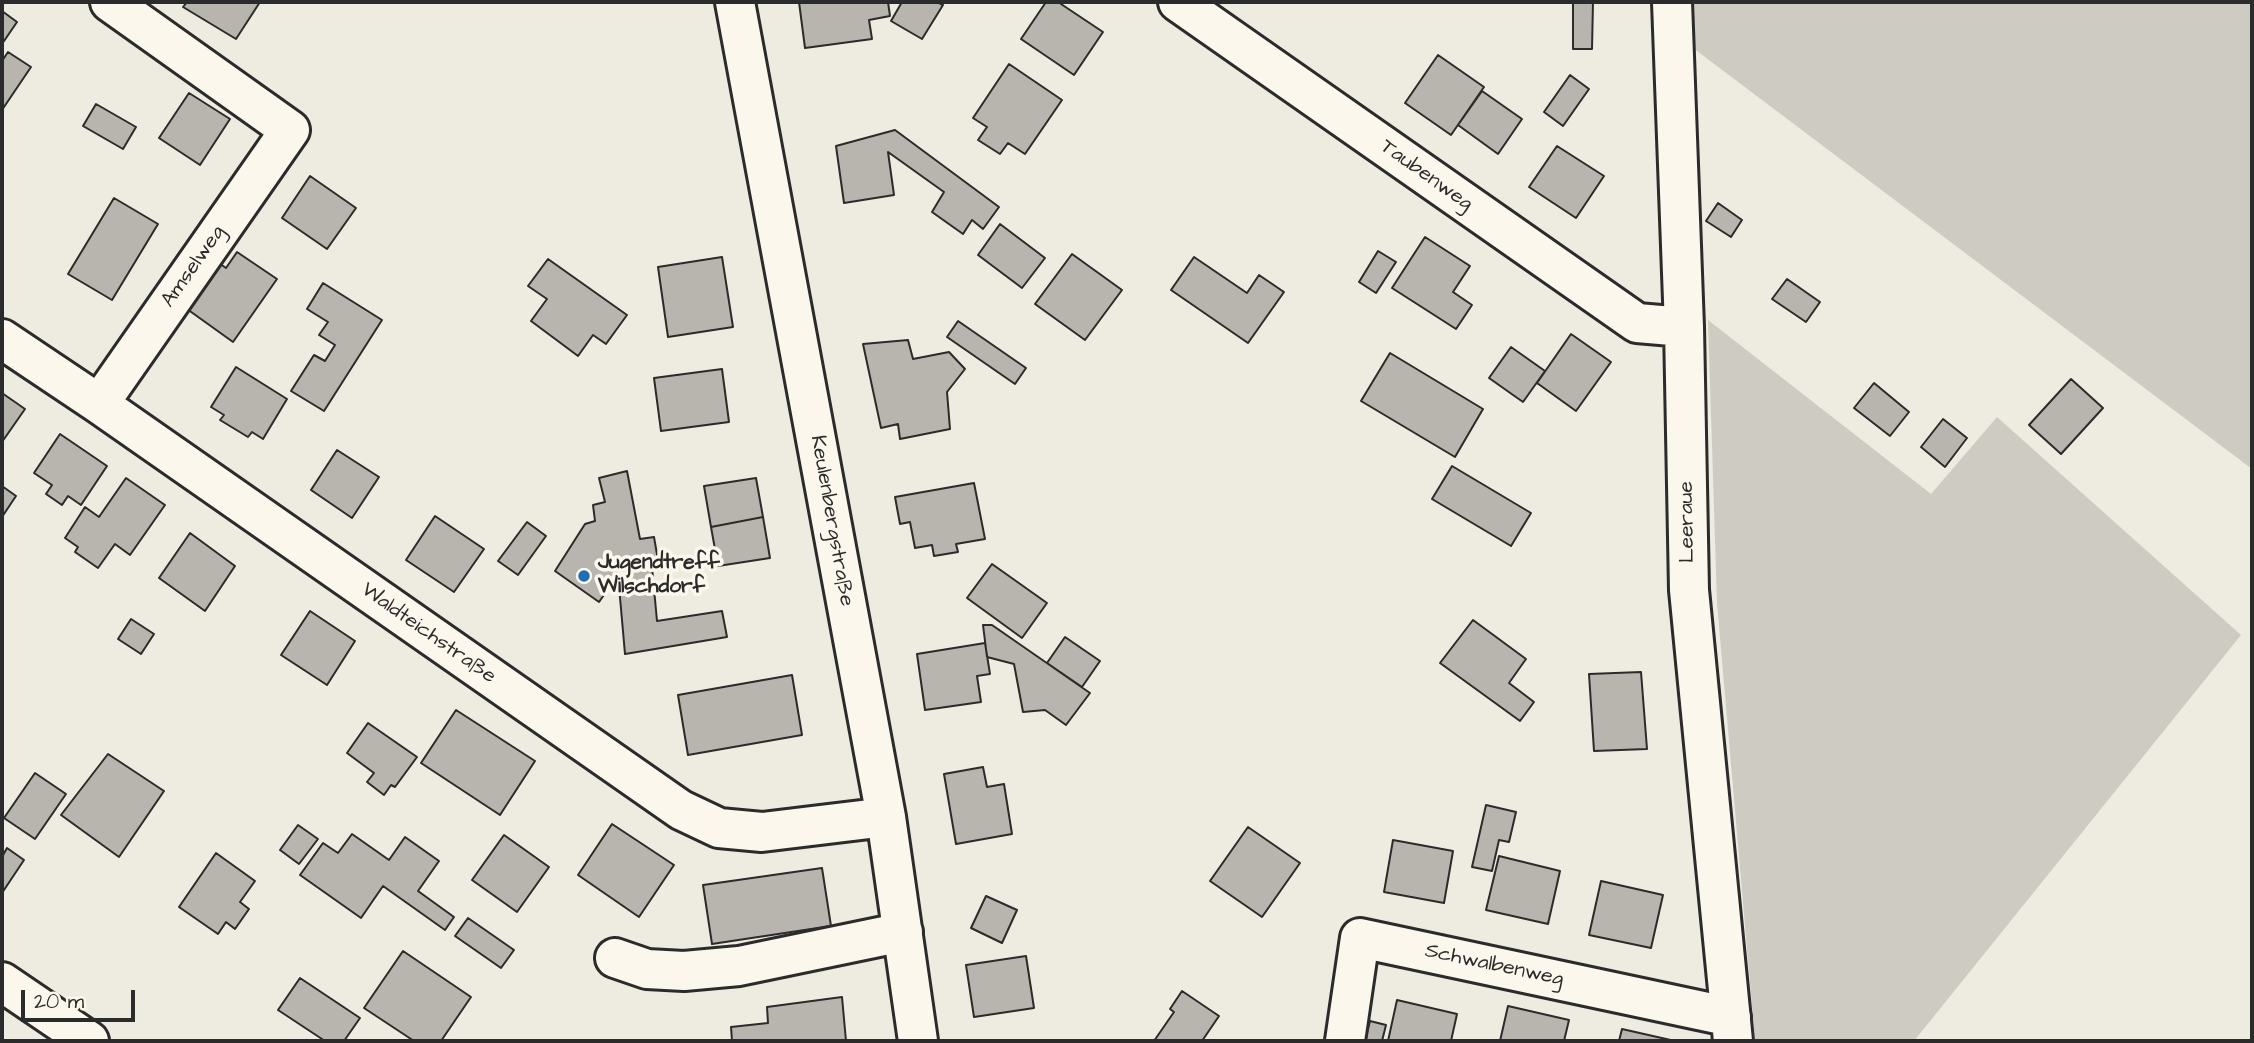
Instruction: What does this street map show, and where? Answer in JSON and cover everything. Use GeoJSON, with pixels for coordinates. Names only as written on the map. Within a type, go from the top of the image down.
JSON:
{"type":"FeatureCollection","features":[{"type":"Feature","properties":{"kind":"street","name":"Amselweg"},"geometry":{"type":"LineString","coordinates":[[99,404],[289,130],[110,2]]}},
{"type":"Feature","properties":{"kind":"street","name":"Keulenbergstraße"},"geometry":{"type":"LineString","coordinates":[[735,2],[886,817],[918,1041]]}},
{"type":"Feature","properties":{"kind":"street","name":"Taubenweg"},"geometry":{"type":"LineString","coordinates":[[1178,2],[1637,323],[1684,327]]}},
{"type":"Feature","properties":{"kind":"street","name":"Leeraue"},"geometry":{"type":"LineString","coordinates":[[1672,2],[1684,327],[1689,590],[1732,1029]]}},
{"type":"Feature","properties":{"kind":"street","name":"Waldteichstraße"},"geometry":{"type":"LineString","coordinates":[[2,339],[681,810],[719,828],[762,832],[886,817]]}},
{"type":"Feature","properties":{"kind":"street"},"geometry":{"type":"LineString","coordinates":[[615,958],[647,969],[684,971],[725,968],[903,932]]}},
{"type":"Feature","properties":{"kind":"street","name":"Schwalbenweg"},"geometry":{"type":"LineString","coordinates":[[1345,1041],[1360,937],[1732,1029]]}},
{"type":"Feature","properties":{"kind":"street"},"geometry":{"type":"LineString","coordinates":[[2,982],[89,1041]]}},
{"type":"Feature","properties":{"kind":"shaded area"},"geometry":{"type":"Polygon","coordinates":[[[1692,2],[2252,2],[2252,469],[1693,48],[1692,2]]]}},
{"type":"Feature","properties":{"kind":"shaded area"},"geometry":{"type":"Polygon","coordinates":[[[1708,320],[1931,494],[1997,417],[2241,635],[1914,1041],[1755,1041],[1717,603],[1708,320]]]}},
{"type":"Feature","properties":{"kind":"building"},"geometry":{"type":"Polygon","coordinates":[[[187,2],[260,2],[236,39],[183,7],[187,2]]]}},
{"type":"Feature","properties":{"kind":"building"},"geometry":{"type":"Polygon","coordinates":[[[799,2],[888,2],[890,16],[869,20],[872,39],[805,48],[799,2]]]}},
{"type":"Feature","properties":{"kind":"building"},"geometry":{"type":"Polygon","coordinates":[[[902,2],[937,2],[943,5],[922,39],[891,21],[902,2]]]}},
{"type":"Feature","properties":{"kind":"building"},"geometry":{"type":"Polygon","coordinates":[[[1046,2],[1058,2],[1103,32],[1074,75],[1021,39],[1046,2]]]}},
{"type":"Feature","properties":{"kind":"building"},"geometry":{"type":"Polygon","coordinates":[[[1573,2],[1593,2],[1592,49],[1573,49],[1573,2]]]}},
{"type":"Feature","properties":{"kind":"building"},"geometry":{"type":"Polygon","coordinates":[[[2,11],[17,22],[2,44],[2,11]]]}},
{"type":"Feature","properties":{"kind":"building"},"geometry":{"type":"Polygon","coordinates":[[[8,52],[31,67],[2,110],[2,61],[8,52]]]}},
{"type":"Feature","properties":{"kind":"building"},"geometry":{"type":"Polygon","coordinates":[[[1438,55],[1484,87],[1451,135],[1405,103],[1438,55]]]}},
{"type":"Feature","properties":{"kind":"building"},"geometry":{"type":"Polygon","coordinates":[[[1009,64],[1062,100],[1025,154],[1008,143],[1000,154],[978,140],[987,127],[973,118],[1009,64]]]}},
{"type":"Feature","properties":{"kind":"building"},"geometry":{"type":"Polygon","coordinates":[[[1570,75],[1589,89],[1563,126],[1544,112],[1570,75]]]}},
{"type":"Feature","properties":{"kind":"building"},"geometry":{"type":"Polygon","coordinates":[[[1482,91],[1522,119],[1498,154],[1458,125],[1482,91]]]}},
{"type":"Feature","properties":{"kind":"building"},"geometry":{"type":"Polygon","coordinates":[[[189,93],[230,119],[200,165],[159,138],[189,93]]]}},
{"type":"Feature","properties":{"kind":"building"},"geometry":{"type":"Polygon","coordinates":[[[96,104],[136,127],[123,149],[83,126],[96,104]]]}},
{"type":"Feature","properties":{"kind":"building"},"geometry":{"type":"Polygon","coordinates":[[[895,130],[999,207],[983,229],[972,220],[963,234],[932,212],[944,192],[888,152],[894,195],[844,203],[836,146],[895,130]]]}},
{"type":"Feature","properties":{"kind":"building"},"geometry":{"type":"Polygon","coordinates":[[[1557,146],[1604,176],[1576,218],[1529,187],[1557,146]]]}},
{"type":"Feature","properties":{"kind":"building"},"geometry":{"type":"Polygon","coordinates":[[[310,176],[356,208],[327,249],[282,218],[310,176]]]}},
{"type":"Feature","properties":{"kind":"building"},"geometry":{"type":"Polygon","coordinates":[[[114,198],[158,224],[112,300],[68,274],[114,198]]]}},
{"type":"Feature","properties":{"kind":"building"},"geometry":{"type":"Polygon","coordinates":[[[1718,203],[1742,220],[1731,237],[1706,221],[1718,203]]]}},
{"type":"Feature","properties":{"kind":"building"},"geometry":{"type":"Polygon","coordinates":[[[1000,224],[1045,258],[1022,288],[978,255],[1000,224]]]}},
{"type":"Feature","properties":{"kind":"building"},"geometry":{"type":"Polygon","coordinates":[[[1425,237],[1470,266],[1453,292],[1472,305],[1456,329],[1392,288],[1425,237]]]}},
{"type":"Feature","properties":{"kind":"building"},"geometry":{"type":"Polygon","coordinates":[[[1378,251],[1396,262],[1376,293],[1359,282],[1378,251]]]}},
{"type":"Feature","properties":{"kind":"building"},"geometry":{"type":"Polygon","coordinates":[[[237,252],[277,279],[233,342],[187,309],[219,263],[226,268],[237,252]]]}},
{"type":"Feature","properties":{"kind":"building"},"geometry":{"type":"Polygon","coordinates":[[[1072,254],[1122,290],[1085,340],[1035,304],[1072,254]]]}},
{"type":"Feature","properties":{"kind":"building"},"geometry":{"type":"Polygon","coordinates":[[[722,257],[733,327],[668,337],[658,267],[722,257]]]}},
{"type":"Feature","properties":{"kind":"building"},"geometry":{"type":"Polygon","coordinates":[[[1194,257],[1247,293],[1259,275],[1284,292],[1248,343],[1171,290],[1194,257]]]}},
{"type":"Feature","properties":{"kind":"building"},"geometry":{"type":"Polygon","coordinates":[[[548,259],[627,315],[606,344],[593,335],[578,356],[531,321],[547,299],[528,286],[548,259]]]}},
{"type":"Feature","properties":{"kind":"building"},"geometry":{"type":"Polygon","coordinates":[[[1787,279],[1820,302],[1806,322],[1772,299],[1787,279]]]}},
{"type":"Feature","properties":{"kind":"building"},"geometry":{"type":"Polygon","coordinates":[[[323,283],[382,320],[324,411],[291,391],[314,355],[325,361],[335,345],[319,335],[328,322],[307,309],[323,283]]]}},
{"type":"Feature","properties":{"kind":"building"},"geometry":{"type":"Polygon","coordinates":[[[958,321],[1026,368],[1015,384],[947,337],[958,321]]]}},
{"type":"Feature","properties":{"kind":"building"},"geometry":{"type":"Polygon","coordinates":[[[1571,334],[1611,362],[1576,411],[1537,383],[1571,334]]]}},
{"type":"Feature","properties":{"kind":"building"},"geometry":{"type":"Polygon","coordinates":[[[908,340],[913,359],[949,352],[965,369],[947,392],[950,429],[900,439],[898,424],[881,428],[863,344],[908,340]]]}},
{"type":"Feature","properties":{"kind":"building"},"geometry":{"type":"Polygon","coordinates":[[[1511,347],[1545,371],[1523,402],[1489,378],[1511,347]]]}},
{"type":"Feature","properties":{"kind":"building"},"geometry":{"type":"Polygon","coordinates":[[[1390,353],[1483,409],[1455,457],[1361,401],[1390,353]]]}},
{"type":"Feature","properties":{"kind":"building"},"geometry":{"type":"Polygon","coordinates":[[[236,367],[287,399],[263,439],[252,432],[248,437],[220,420],[224,415],[211,407],[236,367]]]}},
{"type":"Feature","properties":{"kind":"building"},"geometry":{"type":"Polygon","coordinates":[[[722,369],[729,422],[661,431],[654,378],[722,369]]]}},
{"type":"Feature","properties":{"kind":"building"},"geometry":{"type":"Polygon","coordinates":[[[2071,379],[2103,408],[2061,454],[2029,425],[2071,379]]]}},
{"type":"Feature","properties":{"kind":"building"},"geometry":{"type":"Polygon","coordinates":[[[1874,383],[1909,412],[1890,436],[1854,408],[1874,383]]]}},
{"type":"Feature","properties":{"kind":"building"},"geometry":{"type":"Polygon","coordinates":[[[2,393],[25,409],[2,442],[2,393]]]}},
{"type":"Feature","properties":{"kind":"building"},"geometry":{"type":"Polygon","coordinates":[[[1943,419],[1967,438],[1945,467],[1921,447],[1943,419]]]}},
{"type":"Feature","properties":{"kind":"building"},"geometry":{"type":"Polygon","coordinates":[[[60,434],[107,466],[81,505],[68,496],[62,505],[46,494],[52,485],[34,473],[60,434]]]}},
{"type":"Feature","properties":{"kind":"building"},"geometry":{"type":"Polygon","coordinates":[[[337,450],[379,477],[352,518],[311,490],[337,450]]]}},
{"type":"Feature","properties":{"kind":"building"},"geometry":{"type":"Polygon","coordinates":[[[1452,466],[1531,513],[1511,546],[1432,499],[1452,466]]]}},
{"type":"Feature","properties":{"kind":"building"},"geometry":{"type":"Polygon","coordinates":[[[627,471],[640,539],[654,537],[659,566],[652,567],[657,621],[722,611],[727,637],[625,654],[618,575],[599,602],[555,571],[585,524],[595,521],[593,505],[605,502],[599,478],[627,471]]]}},
{"type":"Feature","properties":{"kind":"building"},"geometry":{"type":"Polygon","coordinates":[[[126,478],[165,505],[130,555],[115,544],[98,568],[75,552],[78,547],[65,538],[85,507],[99,517],[126,478]]]}},
{"type":"Feature","properties":{"kind":"building"},"geometry":{"type":"Polygon","coordinates":[[[756,478],[763,517],[711,527],[704,486],[756,478]]]}},
{"type":"Feature","properties":{"kind":"building"},"geometry":{"type":"Polygon","coordinates":[[[974,483],[985,539],[956,544],[958,552],[934,556],[932,545],[915,548],[910,522],[900,524],[895,497],[974,483]]]}},
{"type":"Feature","properties":{"kind":"building"},"geometry":{"type":"Polygon","coordinates":[[[2,486],[16,496],[2,517],[2,486]]]}},
{"type":"Feature","properties":{"kind":"building"},"geometry":{"type":"Polygon","coordinates":[[[435,516],[484,549],[454,592],[406,560],[435,516]]]}},
{"type":"Feature","properties":{"kind":"building"},"geometry":{"type":"Polygon","coordinates":[[[763,517],[770,558],[718,566],[711,527],[763,517]]]}},
{"type":"Feature","properties":{"kind":"building"},"geometry":{"type":"Polygon","coordinates":[[[527,522],[546,536],[518,575],[498,561],[527,522]]]}},
{"type":"Feature","properties":{"kind":"building"},"geometry":{"type":"Polygon","coordinates":[[[190,533],[235,566],[205,611],[159,578],[190,533]]]}},
{"type":"Feature","properties":{"kind":"building"},"geometry":{"type":"Polygon","coordinates":[[[992,564],[1047,603],[1022,638],[967,598],[992,564]]]}},
{"type":"Feature","properties":{"kind":"building"},"geometry":{"type":"Polygon","coordinates":[[[310,611],[355,641],[327,685],[281,655],[310,611]]]}},
{"type":"Feature","properties":{"kind":"building"},"geometry":{"type":"Polygon","coordinates":[[[131,619],[154,634],[141,654],[118,639],[131,619]]]}},
{"type":"Feature","properties":{"kind":"building"},"geometry":{"type":"Polygon","coordinates":[[[1473,620],[1526,659],[1509,683],[1534,702],[1520,721],[1440,663],[1473,620]]]}},
{"type":"Feature","properties":{"kind":"building"},"geometry":{"type":"Polygon","coordinates":[[[983,625],[992,625],[1090,693],[1066,725],[1045,710],[1023,712],[1014,664],[987,657],[983,625]]]}},
{"type":"Feature","properties":{"kind":"building"},"geometry":{"type":"Polygon","coordinates":[[[1065,637],[1100,661],[1082,687],[1047,663],[1065,637]]]}},
{"type":"Feature","properties":{"kind":"building"},"geometry":{"type":"Polygon","coordinates":[[[985,643],[990,674],[977,676],[981,702],[925,710],[917,654],[985,643]]]}},
{"type":"Feature","properties":{"kind":"building"},"geometry":{"type":"Polygon","coordinates":[[[1641,672],[1647,749],[1594,751],[1589,674],[1641,672]]]}},
{"type":"Feature","properties":{"kind":"building"},"geometry":{"type":"Polygon","coordinates":[[[792,675],[802,735],[688,755],[678,695],[792,675]]]}},
{"type":"Feature","properties":{"kind":"building"},"geometry":{"type":"Polygon","coordinates":[[[456,710],[535,761],[500,815],[421,763],[456,710]]]}},
{"type":"Feature","properties":{"kind":"building"},"geometry":{"type":"Polygon","coordinates":[[[368,723],[417,757],[395,787],[391,785],[384,795],[367,782],[374,773],[347,753],[368,723]]]}},
{"type":"Feature","properties":{"kind":"building"},"geometry":{"type":"Polygon","coordinates":[[[108,754],[164,791],[119,857],[61,815],[108,754]]]}},
{"type":"Feature","properties":{"kind":"building"},"geometry":{"type":"Polygon","coordinates":[[[983,767],[987,787],[1004,784],[1012,834],[956,844],[944,774],[983,767]]]}},
{"type":"Feature","properties":{"kind":"building"},"geometry":{"type":"Polygon","coordinates":[[[35,773],[66,794],[35,839],[4,818],[35,773]]]}},
{"type":"Feature","properties":{"kind":"building"},"geometry":{"type":"Polygon","coordinates":[[[1486,805],[1516,812],[1509,842],[1499,840],[1492,871],[1472,867],[1486,805]]]}},
{"type":"Feature","properties":{"kind":"building"},"geometry":{"type":"Polygon","coordinates":[[[612,824],[674,865],[639,917],[578,875],[612,824]]]}},
{"type":"Feature","properties":{"kind":"building"},"geometry":{"type":"Polygon","coordinates":[[[298,825],[318,839],[299,864],[280,850],[298,825]]]}},
{"type":"Feature","properties":{"kind":"building"},"geometry":{"type":"Polygon","coordinates":[[[1248,827],[1300,863],[1262,917],[1210,881],[1248,827]]]}},
{"type":"Feature","properties":{"kind":"building"},"geometry":{"type":"Polygon","coordinates":[[[352,834],[389,860],[405,837],[439,861],[418,891],[454,917],[445,930],[383,886],[361,918],[300,875],[323,843],[338,853],[352,834]]]}},
{"type":"Feature","properties":{"kind":"building"},"geometry":{"type":"Polygon","coordinates":[[[504,835],[549,867],[517,912],[472,880],[504,835]]]}},
{"type":"Feature","properties":{"kind":"building"},"geometry":{"type":"Polygon","coordinates":[[[1393,840],[1453,851],[1444,903],[1384,892],[1393,840]]]}},
{"type":"Feature","properties":{"kind":"building"},"geometry":{"type":"Polygon","coordinates":[[[7,848],[24,860],[2,893],[2,857],[7,848]]]}},
{"type":"Feature","properties":{"kind":"building"},"geometry":{"type":"Polygon","coordinates":[[[216,853],[255,881],[240,902],[249,909],[235,929],[226,922],[218,934],[179,907],[216,853]]]}},
{"type":"Feature","properties":{"kind":"building"},"geometry":{"type":"Polygon","coordinates":[[[1499,856],[1560,871],[1548,924],[1486,910],[1499,856]]]}},
{"type":"Feature","properties":{"kind":"building"},"geometry":{"type":"Polygon","coordinates":[[[822,868],[831,926],[712,944],[703,885],[822,868]]]}},
{"type":"Feature","properties":{"kind":"building"},"geometry":{"type":"Polygon","coordinates":[[[1601,881],[1663,895],[1651,948],[1589,935],[1601,881]]]}},
{"type":"Feature","properties":{"kind":"building"},"geometry":{"type":"Polygon","coordinates":[[[986,896],[1017,910],[1002,943],[971,928],[986,896]]]}},
{"type":"Feature","properties":{"kind":"building"},"geometry":{"type":"Polygon","coordinates":[[[468,918],[514,950],[501,968],[455,936],[468,918]]]}},
{"type":"Feature","properties":{"kind":"building"},"geometry":{"type":"Polygon","coordinates":[[[403,951],[471,997],[441,1041],[414,1041],[364,1008],[403,951]]]}},
{"type":"Feature","properties":{"kind":"building"},"geometry":{"type":"Polygon","coordinates":[[[1026,956],[1034,1008],[974,1017],[966,965],[1026,956]]]}},
{"type":"Feature","properties":{"kind":"building"},"geometry":{"type":"Polygon","coordinates":[[[300,978],[360,1018],[344,1041],[325,1041],[278,1010],[300,978]]]}},
{"type":"Feature","properties":{"kind":"building"},"geometry":{"type":"Polygon","coordinates":[[[1182,991],[1219,1016],[1202,1041],[1154,1041],[1174,1012],[1170,1009],[1182,991]]]}},
{"type":"Feature","properties":{"kind":"building"},"geometry":{"type":"Polygon","coordinates":[[[842,997],[846,1041],[732,1041],[731,1027],[768,1023],[767,1007],[842,997]]]}},
{"type":"Feature","properties":{"kind":"building"},"geometry":{"type":"Polygon","coordinates":[[[1397,1000],[1457,1014],[1451,1041],[1388,1041],[1397,1000]]]}},
{"type":"Feature","properties":{"kind":"building"},"geometry":{"type":"Polygon","coordinates":[[[1508,1006],[1569,1020],[1564,1041],[1500,1041],[1508,1006]]]}},
{"type":"Feature","properties":{"kind":"building"},"geometry":{"type":"Polygon","coordinates":[[[1370,1021],[1386,1025],[1382,1041],[1365,1041],[1370,1021]]]}},
{"type":"Feature","properties":{"kind":"building"},"geometry":{"type":"Polygon","coordinates":[[[1622,1029],[1675,1041],[1619,1041],[1622,1029]]]}},
{"type":"Feature","properties":{"kind":"place","name":"Jugendtreff Wilschdorf"},"geometry":{"type":"Point","coordinates":[584,576]}}]}
